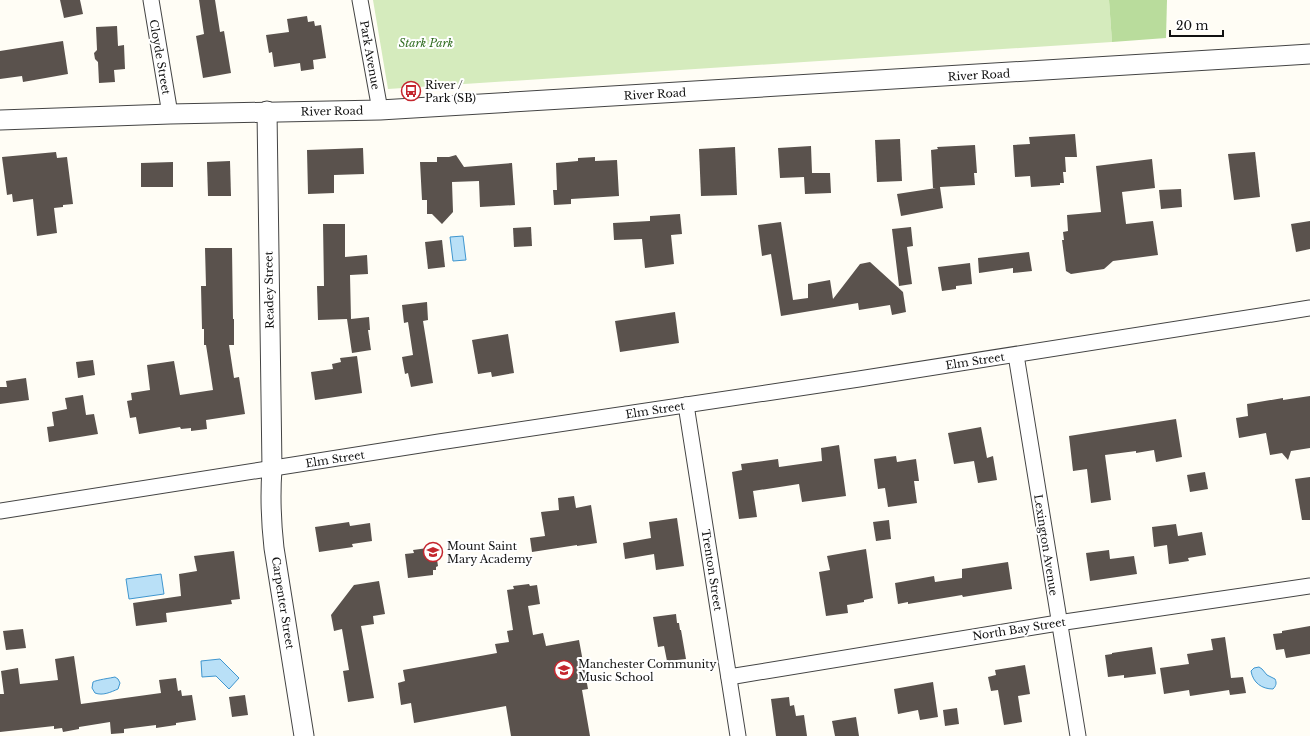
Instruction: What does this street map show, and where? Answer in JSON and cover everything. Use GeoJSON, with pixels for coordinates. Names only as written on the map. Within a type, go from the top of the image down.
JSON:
{"type":"FeatureCollection","features":[{"type":"Feature","properties":{"kind":"street","name":"Cloyde Street"},"geometry":{"type":"LineString","coordinates":[[151,0],[170,114]]}},
{"type":"Feature","properties":{"kind":"street","name":"Park Avenue"},"geometry":{"type":"LineString","coordinates":[[360,0],[380,110]]}},
{"type":"Feature","properties":{"kind":"street","name":"River Road"},"geometry":{"type":"LineString","coordinates":[[0,120],[170,114],[380,110],[1310,54]]}},
{"type":"Feature","properties":{"kind":"street","name":"Readey Street"},"geometry":{"type":"LineString","coordinates":[[267,112],[272,469]]}},
{"type":"Feature","properties":{"kind":"street","name":"Elm Street"},"geometry":{"type":"LineString","coordinates":[[0,511],[447,441],[1016,355],[1310,308]]}},
{"type":"Feature","properties":{"kind":"street","name":"Lexington Avenue"},"geometry":{"type":"LineString","coordinates":[[1016,355],[1058,623],[1078,736]]}},
{"type":"Feature","properties":{"kind":"street","name":"Trenton Street"},"geometry":{"type":"LineString","coordinates":[[686,405],[738,736]]}},
{"type":"Feature","properties":{"kind":"street","name":"Carpenter Street"},"geometry":{"type":"LineString","coordinates":[[272,469],[270,494],[274,548],[304,736]]}},
{"type":"Feature","properties":{"kind":"street","name":"North Bay Street"},"geometry":{"type":"LineString","coordinates":[[729,677],[1058,623],[1310,586]]}},
{"type":"Feature","properties":{"kind":"green space","name":"Stark Park"},"geometry":{"type":"Polygon","coordinates":[[[373,0],[1109,0],[1112,42],[388,89],[373,0]]]}},
{"type":"Feature","properties":{"kind":"green space"},"geometry":{"type":"Polygon","coordinates":[[[1109,0],[1167,0],[1166,38],[1112,42],[1109,0]]]}},
{"type":"Feature","properties":{"kind":"water"},"geometry":{"type":"Polygon","coordinates":[[[463,236],[466,260],[453,261],[450,237],[463,236]]]}},
{"type":"Feature","properties":{"kind":"water"},"geometry":{"type":"Polygon","coordinates":[[[161,574],[164,594],[129,599],[126,579],[161,574]]]}},
{"type":"Feature","properties":{"kind":"water"},"geometry":{"type":"Polygon","coordinates":[[[220,659],[239,678],[229,689],[216,676],[202,677],[201,661],[220,659]]]}},
{"type":"Feature","properties":{"kind":"water"},"geometry":{"type":"Polygon","coordinates":[[[1259,667],[1267,675],[1275,679],[1276,684],[1273,689],[1265,688],[1254,679],[1251,671],[1254,668],[1259,667]]]}},
{"type":"Feature","properties":{"kind":"water"},"geometry":{"type":"Polygon","coordinates":[[[115,677],[120,683],[118,689],[104,694],[95,693],[92,688],[93,682],[115,677]]]}},
{"type":"Feature","properties":{"kind":"building"},"geometry":{"type":"Polygon","coordinates":[[[60,0],[80,0],[83,14],[64,18],[60,0]]]}},
{"type":"Feature","properties":{"kind":"building"},"geometry":{"type":"Polygon","coordinates":[[[199,0],[215,0],[220,32],[224,31],[231,73],[203,78],[196,36],[204,34],[199,0]]]}},
{"type":"Feature","properties":{"kind":"building"},"geometry":{"type":"Polygon","coordinates":[[[307,16],[308,22],[314,21],[315,26],[321,25],[326,58],[313,60],[314,69],[301,71],[300,63],[274,67],[272,52],[269,53],[266,35],[289,32],[287,19],[307,16]]]}},
{"type":"Feature","properties":{"kind":"building"},"geometry":{"type":"Polygon","coordinates":[[[117,26],[118,46],[124,45],[125,69],[114,70],[115,82],[99,83],[98,62],[95,59],[94,53],[97,50],[96,27],[117,26]]]}},
{"type":"Feature","properties":{"kind":"building"},"geometry":{"type":"Polygon","coordinates":[[[63,41],[68,74],[23,82],[22,76],[0,79],[0,51],[63,41]]]}},
{"type":"Feature","properties":{"kind":"building"},"geometry":{"type":"Polygon","coordinates":[[[1075,134],[1077,157],[1065,157],[1066,172],[1063,172],[1064,183],[1060,183],[1060,185],[1031,187],[1030,176],[1015,177],[1013,145],[1030,144],[1029,137],[1075,134]]]}},
{"type":"Feature","properties":{"kind":"building"},"geometry":{"type":"Polygon","coordinates":[[[900,139],[902,181],[877,182],[875,140],[900,139]]]}},
{"type":"Feature","properties":{"kind":"building"},"geometry":{"type":"Polygon","coordinates":[[[975,145],[977,173],[974,173],[975,185],[940,187],[943,208],[901,216],[897,194],[936,188],[933,188],[931,150],[938,149],[937,147],[975,145]]]}},
{"type":"Feature","properties":{"kind":"building"},"geometry":{"type":"Polygon","coordinates":[[[811,146],[812,173],[830,173],[831,193],[805,194],[804,177],[780,178],[778,148],[811,146]]]}},
{"type":"Feature","properties":{"kind":"building"},"geometry":{"type":"Polygon","coordinates":[[[735,147],[737,195],[701,196],[699,149],[735,147]]]}},
{"type":"Feature","properties":{"kind":"building"},"geometry":{"type":"Polygon","coordinates":[[[363,148],[364,174],[334,175],[334,193],[308,194],[307,150],[363,148]]]}},
{"type":"Feature","properties":{"kind":"building"},"geometry":{"type":"Polygon","coordinates":[[[56,152],[57,158],[67,157],[73,204],[54,208],[57,233],[37,236],[33,199],[13,202],[12,194],[7,195],[2,157],[56,152]]]}},
{"type":"Feature","properties":{"kind":"building"},"geometry":{"type":"Polygon","coordinates":[[[1255,152],[1260,197],[1234,200],[1228,154],[1255,152]]]}},
{"type":"Feature","properties":{"kind":"building"},"geometry":{"type":"Polygon","coordinates":[[[456,155],[464,167],[512,163],[515,205],[480,207],[479,181],[452,182],[453,212],[442,224],[432,214],[427,214],[427,200],[422,200],[420,162],[437,162],[437,157],[449,157],[456,155]]]}},
{"type":"Feature","properties":{"kind":"building"},"geometry":{"type":"Polygon","coordinates":[[[595,157],[595,161],[617,160],[619,196],[571,199],[571,204],[554,205],[553,190],[557,190],[556,163],[578,161],[578,158],[595,157]]]}},
{"type":"Feature","properties":{"kind":"building"},"geometry":{"type":"Polygon","coordinates":[[[1152,159],[1155,188],[1122,192],[1126,224],[1153,221],[1158,255],[1113,261],[1104,269],[1071,274],[1066,271],[1062,240],[1064,240],[1063,232],[1068,231],[1067,215],[1101,212],[1096,166],[1152,159]]]}},
{"type":"Feature","properties":{"kind":"building"},"geometry":{"type":"Polygon","coordinates":[[[230,161],[231,196],[208,196],[207,162],[230,161]]]}},
{"type":"Feature","properties":{"kind":"building"},"geometry":{"type":"Polygon","coordinates":[[[173,162],[173,187],[141,187],[141,163],[173,162]]]}},
{"type":"Feature","properties":{"kind":"building"},"geometry":{"type":"Polygon","coordinates":[[[1181,189],[1182,207],[1161,209],[1159,190],[1181,189]]]}},
{"type":"Feature","properties":{"kind":"building"},"geometry":{"type":"Polygon","coordinates":[[[680,214],[682,234],[671,235],[674,264],[645,268],[642,239],[614,240],[613,223],[650,221],[650,216],[680,214]]]}},
{"type":"Feature","properties":{"kind":"building"},"geometry":{"type":"Polygon","coordinates":[[[1310,221],[1310,249],[1296,252],[1291,224],[1310,221]]]}},
{"type":"Feature","properties":{"kind":"building"},"geometry":{"type":"Polygon","coordinates":[[[781,222],[793,300],[808,298],[808,284],[830,280],[833,299],[860,264],[870,262],[903,292],[906,312],[892,315],[890,305],[859,310],[858,303],[781,316],[771,254],[762,256],[758,225],[781,222]]]}},
{"type":"Feature","properties":{"kind":"building"},"geometry":{"type":"Polygon","coordinates":[[[323,224],[345,224],[345,257],[367,255],[368,274],[350,275],[351,319],[369,317],[370,330],[368,330],[371,350],[352,353],[347,319],[318,320],[317,286],[324,286],[323,224]]]}},
{"type":"Feature","properties":{"kind":"building"},"geometry":{"type":"Polygon","coordinates":[[[531,227],[532,246],[514,247],[513,228],[531,227]]]}},
{"type":"Feature","properties":{"kind":"building"},"geometry":{"type":"Polygon","coordinates":[[[911,227],[913,246],[907,247],[912,284],[899,286],[892,229],[911,227]]]}},
{"type":"Feature","properties":{"kind":"building"},"geometry":{"type":"Polygon","coordinates":[[[442,240],[445,267],[428,269],[425,242],[442,240]]]}},
{"type":"Feature","properties":{"kind":"building"},"geometry":{"type":"Polygon","coordinates":[[[205,248],[232,248],[234,345],[229,345],[234,378],[239,377],[245,414],[206,420],[207,429],[191,431],[191,428],[181,429],[180,427],[139,434],[136,417],[130,418],[127,401],[132,400],[131,393],[150,390],[147,365],[174,361],[180,395],[213,390],[206,345],[204,345],[204,329],[202,329],[201,286],[206,286],[205,248]]]}},
{"type":"Feature","properties":{"kind":"building"},"geometry":{"type":"Polygon","coordinates":[[[1029,252],[1032,271],[1013,273],[1013,268],[979,273],[978,258],[1029,252]]]}},
{"type":"Feature","properties":{"kind":"building"},"geometry":{"type":"Polygon","coordinates":[[[970,263],[972,284],[956,286],[956,289],[942,291],[938,267],[970,263]]]}},
{"type":"Feature","properties":{"kind":"building"},"geometry":{"type":"Polygon","coordinates":[[[427,302],[428,320],[423,321],[433,383],[411,387],[408,373],[405,374],[402,357],[413,355],[408,322],[404,323],[402,305],[427,302]]]}},
{"type":"Feature","properties":{"kind":"building"},"geometry":{"type":"Polygon","coordinates":[[[675,312],[679,343],[620,352],[615,321],[675,312]]]}},
{"type":"Feature","properties":{"kind":"building"},"geometry":{"type":"Polygon","coordinates":[[[508,334],[514,373],[492,377],[491,372],[478,374],[472,340],[508,334]]]}},
{"type":"Feature","properties":{"kind":"building"},"geometry":{"type":"Polygon","coordinates":[[[357,356],[362,393],[315,400],[311,372],[333,369],[332,364],[341,362],[340,358],[357,356]]]}},
{"type":"Feature","properties":{"kind":"building"},"geometry":{"type":"Polygon","coordinates":[[[93,360],[95,375],[78,378],[76,362],[93,360]]]}},
{"type":"Feature","properties":{"kind":"building"},"geometry":{"type":"Polygon","coordinates":[[[26,378],[29,400],[0,404],[0,387],[7,387],[6,381],[26,378]]]}},
{"type":"Feature","properties":{"kind":"building"},"geometry":{"type":"Polygon","coordinates":[[[83,395],[86,415],[94,414],[98,434],[49,442],[47,427],[54,426],[52,412],[67,409],[65,398],[83,395]]]}},
{"type":"Feature","properties":{"kind":"building"},"geometry":{"type":"Polygon","coordinates":[[[1310,396],[1310,448],[1291,451],[1288,460],[1282,453],[1270,455],[1266,433],[1239,438],[1236,418],[1248,416],[1247,404],[1283,398],[1283,400],[1310,396]]]}},
{"type":"Feature","properties":{"kind":"building"},"geometry":{"type":"Polygon","coordinates":[[[1176,419],[1182,457],[1156,462],[1154,450],[1105,455],[1111,500],[1091,503],[1087,469],[1073,471],[1069,436],[1176,419]]]}},
{"type":"Feature","properties":{"kind":"building"},"geometry":{"type":"Polygon","coordinates":[[[981,427],[987,458],[993,456],[997,480],[978,483],[974,461],[954,464],[948,433],[981,427]]]}},
{"type":"Feature","properties":{"kind":"building"},"geometry":{"type":"Polygon","coordinates":[[[839,445],[846,496],[802,502],[799,484],[753,491],[757,517],[739,519],[732,472],[742,470],[741,464],[778,459],[779,467],[822,461],[821,448],[839,445]]]}},
{"type":"Feature","properties":{"kind":"building"},"geometry":{"type":"Polygon","coordinates":[[[896,456],[897,462],[916,459],[919,481],[914,481],[917,503],[888,507],[885,488],[878,489],[874,459],[896,456]]]}},
{"type":"Feature","properties":{"kind":"building"},"geometry":{"type":"Polygon","coordinates":[[[1205,472],[1208,489],[1190,492],[1187,475],[1205,472]]]}},
{"type":"Feature","properties":{"kind":"building"},"geometry":{"type":"Polygon","coordinates":[[[1310,477],[1310,520],[1302,520],[1295,479],[1310,477]]]}},
{"type":"Feature","properties":{"kind":"building"},"geometry":{"type":"Polygon","coordinates":[[[574,496],[576,508],[591,505],[597,543],[532,552],[530,538],[545,536],[541,512],[559,510],[558,498],[574,496]]]}},
{"type":"Feature","properties":{"kind":"building"},"geometry":{"type":"Polygon","coordinates":[[[677,518],[684,566],[656,570],[654,554],[625,559],[623,543],[651,538],[649,522],[677,518]]]}},
{"type":"Feature","properties":{"kind":"building"},"geometry":{"type":"Polygon","coordinates":[[[889,520],[891,539],[876,541],[873,522],[889,520]]]}},
{"type":"Feature","properties":{"kind":"building"},"geometry":{"type":"Polygon","coordinates":[[[349,522],[350,526],[370,523],[372,541],[352,544],[353,547],[319,552],[315,527],[349,522]]]}},
{"type":"Feature","properties":{"kind":"building"},"geometry":{"type":"Polygon","coordinates":[[[1176,524],[1178,536],[1202,532],[1206,555],[1188,558],[1189,561],[1169,564],[1167,545],[1154,547],[1152,527],[1176,524]]]}},
{"type":"Feature","properties":{"kind":"building"},"geometry":{"type":"Polygon","coordinates":[[[435,547],[438,566],[436,567],[436,570],[433,570],[433,575],[408,578],[405,554],[414,553],[413,550],[435,547]]]}},
{"type":"Feature","properties":{"kind":"building"},"geometry":{"type":"Polygon","coordinates":[[[866,549],[873,598],[864,600],[864,602],[847,605],[848,613],[826,616],[819,572],[830,570],[827,556],[866,549]]]}},
{"type":"Feature","properties":{"kind":"building"},"geometry":{"type":"Polygon","coordinates":[[[1109,550],[1110,559],[1134,556],[1137,574],[1090,581],[1086,553],[1109,550]]]}},
{"type":"Feature","properties":{"kind":"building"},"geometry":{"type":"Polygon","coordinates":[[[234,551],[240,599],[231,600],[232,604],[166,613],[167,622],[136,626],[133,603],[181,596],[179,574],[197,571],[194,556],[234,551]]]}},
{"type":"Feature","properties":{"kind":"building"},"geometry":{"type":"Polygon","coordinates":[[[1008,562],[1012,589],[963,597],[962,595],[908,604],[908,602],[898,604],[895,583],[934,576],[935,582],[962,578],[962,569],[1008,562]]]}},
{"type":"Feature","properties":{"kind":"building"},"geometry":{"type":"Polygon","coordinates":[[[379,581],[385,614],[373,616],[374,624],[361,626],[374,698],[348,702],[343,671],[349,670],[342,629],[334,631],[331,615],[354,585],[379,581]]]}},
{"type":"Feature","properties":{"kind":"building"},"geometry":{"type":"Polygon","coordinates":[[[529,584],[530,586],[537,585],[540,604],[528,606],[533,635],[543,633],[546,646],[579,640],[588,689],[582,690],[590,736],[511,736],[506,706],[414,723],[411,703],[401,705],[398,683],[405,681],[403,670],[497,653],[495,644],[509,642],[507,631],[513,630],[507,590],[514,589],[513,586],[529,584]]]}},
{"type":"Feature","properties":{"kind":"building"},"geometry":{"type":"Polygon","coordinates":[[[676,614],[677,623],[679,623],[681,630],[686,659],[667,661],[664,646],[658,647],[653,617],[676,614]]]}},
{"type":"Feature","properties":{"kind":"building"},"geometry":{"type":"Polygon","coordinates":[[[1310,626],[1310,654],[1286,658],[1284,649],[1276,650],[1273,634],[1310,626]]]}},
{"type":"Feature","properties":{"kind":"building"},"geometry":{"type":"Polygon","coordinates":[[[23,629],[26,648],[6,650],[3,631],[23,629]]]}},
{"type":"Feature","properties":{"kind":"building"},"geometry":{"type":"Polygon","coordinates":[[[1225,637],[1231,678],[1243,677],[1246,693],[1230,695],[1229,690],[1190,696],[1189,690],[1164,694],[1160,668],[1189,664],[1187,654],[1213,650],[1211,639],[1225,637]]]}},
{"type":"Feature","properties":{"kind":"building"},"geometry":{"type":"Polygon","coordinates":[[[1152,647],[1156,674],[1124,678],[1124,675],[1108,677],[1105,655],[1152,647]]]}},
{"type":"Feature","properties":{"kind":"building"},"geometry":{"type":"Polygon","coordinates":[[[74,656],[81,704],[161,693],[159,680],[176,678],[178,691],[181,690],[182,696],[192,695],[196,720],[156,728],[156,725],[124,729],[124,733],[111,734],[110,722],[79,727],[79,729],[63,732],[62,728],[54,729],[54,726],[0,732],[0,694],[4,694],[1,671],[18,668],[20,684],[58,680],[55,659],[74,656]]]}},
{"type":"Feature","properties":{"kind":"building"},"geometry":{"type":"Polygon","coordinates":[[[1025,665],[1030,694],[1018,696],[1022,722],[1004,725],[998,690],[991,691],[988,677],[996,675],[995,670],[1025,665]]]}},
{"type":"Feature","properties":{"kind":"building"},"geometry":{"type":"Polygon","coordinates":[[[933,682],[938,717],[920,720],[918,710],[898,714],[894,689],[933,682]]]}},
{"type":"Feature","properties":{"kind":"building"},"geometry":{"type":"Polygon","coordinates":[[[245,695],[248,715],[232,717],[229,697],[245,695]]]}},
{"type":"Feature","properties":{"kind":"building"},"geometry":{"type":"Polygon","coordinates":[[[789,697],[790,706],[794,705],[796,716],[804,715],[807,736],[776,736],[771,699],[789,697]]]}},
{"type":"Feature","properties":{"kind":"building"},"geometry":{"type":"Polygon","coordinates":[[[957,708],[959,724],[945,726],[943,710],[957,708]]]}},
{"type":"Feature","properties":{"kind":"building"},"geometry":{"type":"Polygon","coordinates":[[[856,717],[859,736],[835,736],[832,721],[856,717]]]}},
{"type":"Feature","properties":{"kind":"place","name":"River / Park (SB)"},"geometry":{"type":"Point","coordinates":[411,91]}},
{"type":"Feature","properties":{"kind":"place","name":"Mount Saint Mary Academy"},"geometry":{"type":"Point","coordinates":[433,552]}},
{"type":"Feature","properties":{"kind":"place","name":"Manchester Community Music School"},"geometry":{"type":"Point","coordinates":[564,670]}}]}
